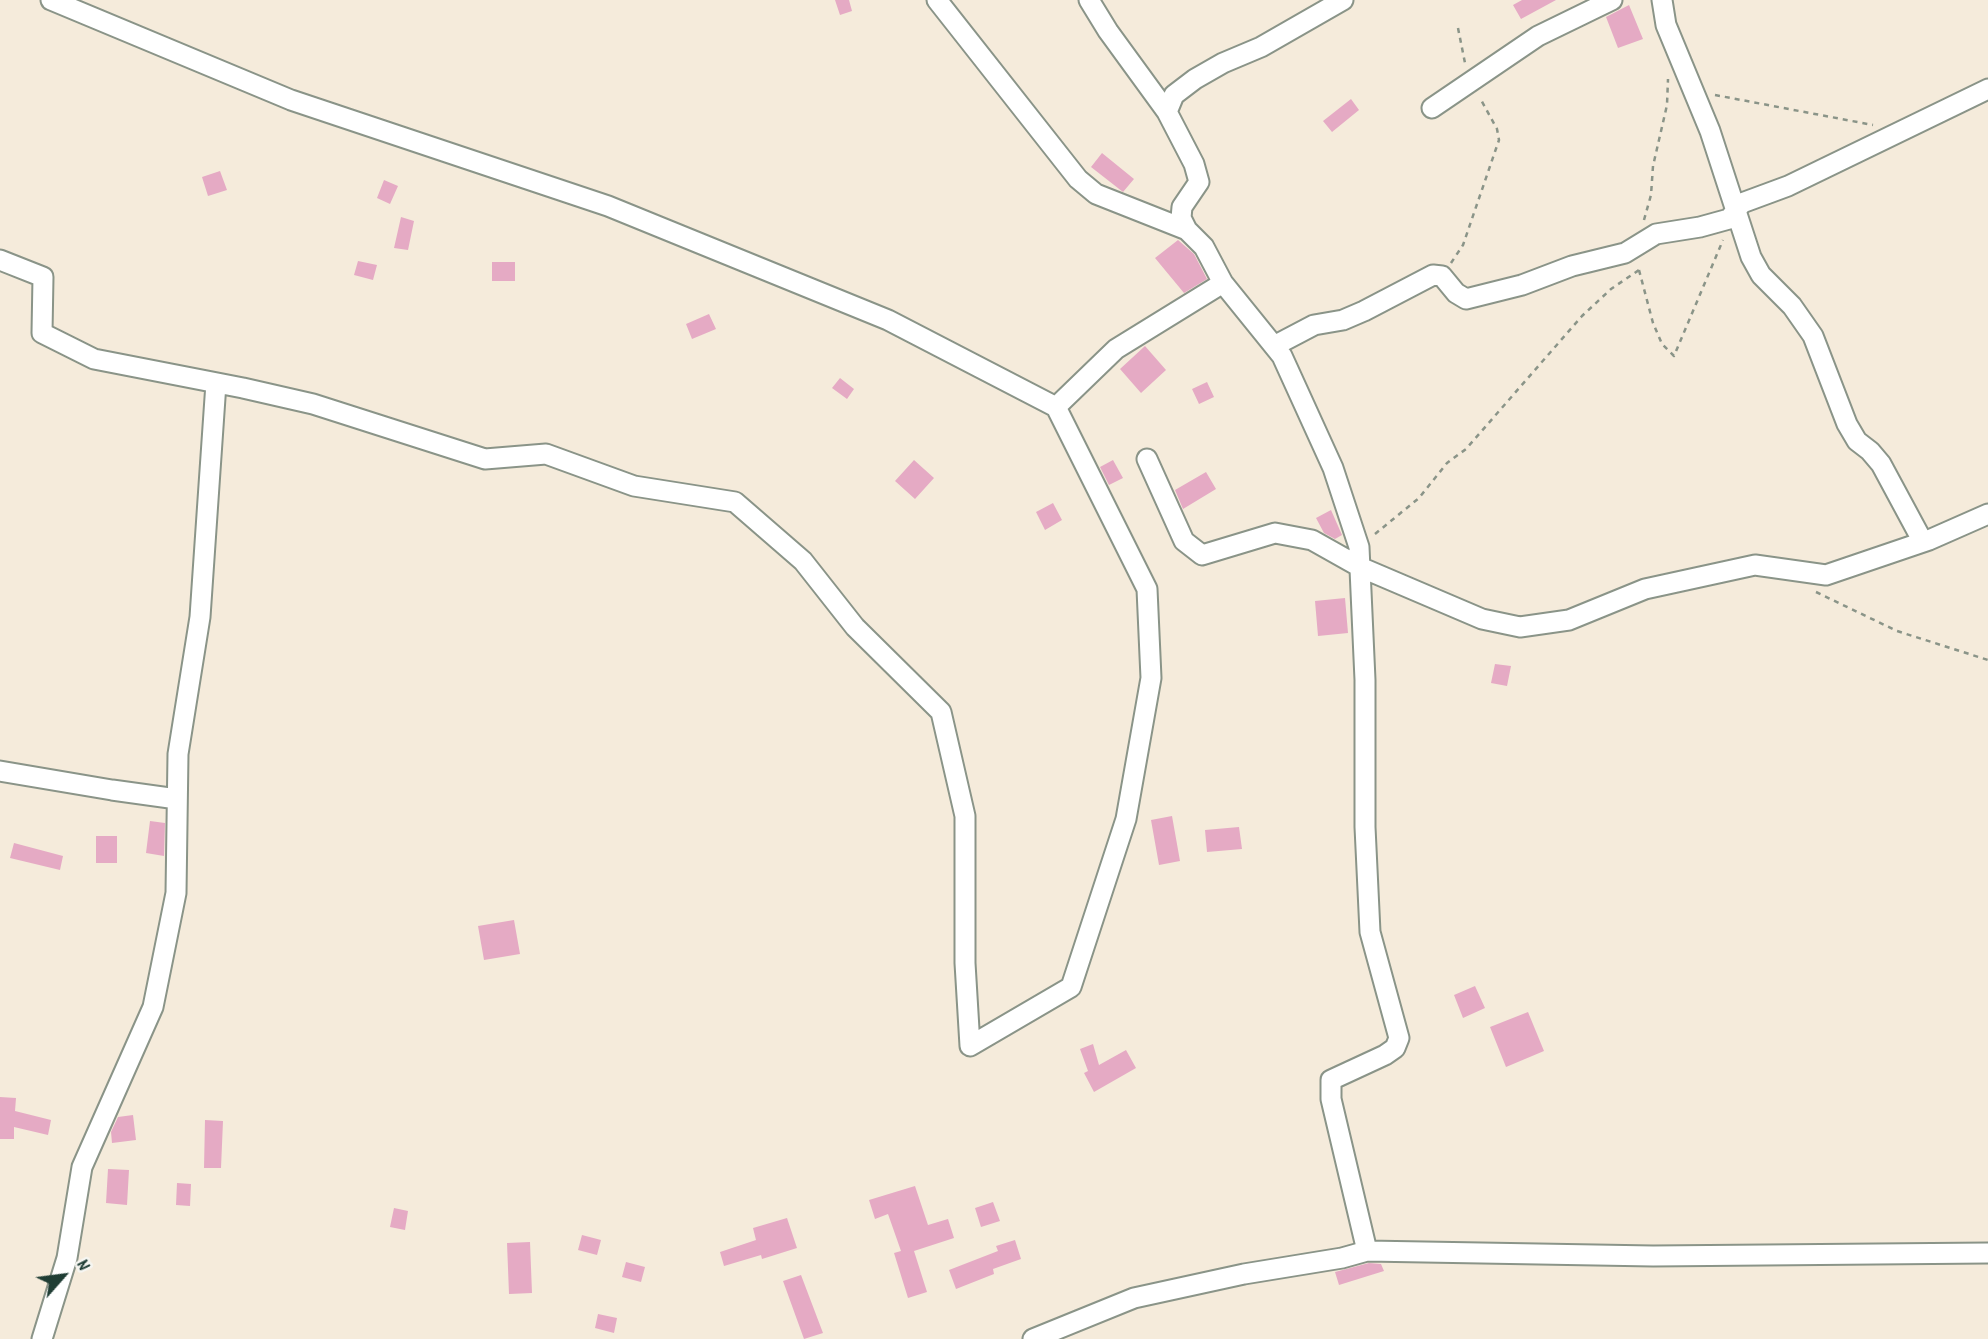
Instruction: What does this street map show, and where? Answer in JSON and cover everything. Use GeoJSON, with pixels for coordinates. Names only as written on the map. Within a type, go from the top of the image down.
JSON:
{"type":"FeatureCollection","features":[{"type":"Feature","properties":{"kind":"street"},"geometry":{"type":"LineString","coordinates":[[0,261],[43,277],[42,333],[94,359],[313,404],[485,460],[546,454],[634,486],[735,502],[803,561],[855,627],[941,712],[965,816],[965,963],[970,1046],[1071,987],[1126,819],[1151,678],[1147,589],[1056,407],[888,320],[621,211],[290,100],[51,0]]}},
{"type":"Feature","properties":{"kind":"street"},"geometry":{"type":"LineString","coordinates":[[937,0],[1078,179],[1096,194],[1186,230]]}},
{"type":"Feature","properties":{"kind":"street"},"geometry":{"type":"LineString","coordinates":[[1088,0],[1167,112],[1184,141],[1199,182],[1182,207],[1181,218],[1186,230],[1203,247],[1223,283],[1282,356],[1333,468],[1359,547],[1365,680],[1370,932],[1399,1038],[1395,1048],[1385,1055],[1331,1080],[1331,1099],[1367,1251]]}},
{"type":"Feature","properties":{"kind":"street"},"geometry":{"type":"LineString","coordinates":[[1167,112],[1174,95],[1195,79],[1223,63],[1261,47],[1343,0]]}},
{"type":"Feature","properties":{"kind":"street"},"geometry":{"type":"LineString","coordinates":[[1432,108],[1538,36],[1612,0]]}},
{"type":"Feature","properties":{"kind":"street"},"geometry":{"type":"LineString","coordinates":[[1662,0],[1667,25],[1694,91],[1751,257],[1761,275],[1792,306],[1813,336],[1847,424],[1857,440],[1881,464],[1923,542]]}},
{"type":"Feature","properties":{"kind":"street"},"geometry":{"type":"LineString","coordinates":[[1274,346],[1314,325],[1343,320],[1364,311],[1433,275],[1442,276],[1456,293],[1466,299],[1522,285],[1572,266],[1625,253],[1656,234],[1729,219],[1742,203],[1788,186],[1988,89]]}},
{"type":"Feature","properties":{"kind":"street"},"geometry":{"type":"LineString","coordinates":[[1056,407],[1116,349],[1223,283]]}},
{"type":"Feature","properties":{"kind":"street"},"geometry":{"type":"LineString","coordinates":[[42,1339],[67,1258],[82,1167],[153,1007],[176,893],[178,754],[200,617],[216,383]]}},
{"type":"Feature","properties":{"kind":"street"},"geometry":{"type":"LineString","coordinates":[[1147,459],[1184,541],[1202,555],[1275,533],[1311,540],[1360,567],[1482,619],[1520,627],[1569,620],[1645,589],[1755,565],[1826,575],[1923,542],[1988,514]]}},
{"type":"Feature","properties":{"kind":"street"},"geometry":{"type":"LineString","coordinates":[[0,771],[177,799]]}},
{"type":"Feature","properties":{"kind":"street"},"geometry":{"type":"LineString","coordinates":[[1033,1339],[1134,1298],[1367,1251],[1653,1256],[1988,1253]]}},
{"type":"Feature","properties":{"kind":"path"},"geometry":{"type":"LineString","coordinates":[[1442,276],[1463,245],[1499,140],[1465,63],[1458,29]]}},
{"type":"Feature","properties":{"kind":"path"},"geometry":{"type":"LineString","coordinates":[[1668,77],[1667,105],[1653,166],[1651,195],[1636,246],[1639,270],[1653,323],[1662,344],[1674,356],[1723,238]]}},
{"type":"Feature","properties":{"kind":"path"},"geometry":{"type":"LineString","coordinates":[[1694,91],[1832,119],[1906,129]]}},
{"type":"Feature","properties":{"kind":"path"},"geometry":{"type":"LineString","coordinates":[[1359,547],[1419,498],[1447,463],[1466,449],[1582,316],[1611,289],[1639,270]]}},
{"type":"Feature","properties":{"kind":"path"},"geometry":{"type":"LineString","coordinates":[[1815,592],[1897,631],[1988,660]]}},
{"type":"Feature","properties":{"kind":"building"},"geometry":{"type":"Polygon","coordinates":[[[835,0],[849,0],[852,11],[840,15],[835,0]]]}},
{"type":"Feature","properties":{"kind":"building"},"geometry":{"type":"Polygon","coordinates":[[[1522,0],[1556,0],[1521,19],[1513,5],[1522,0]]]}},
{"type":"Feature","properties":{"kind":"building"},"geometry":{"type":"Polygon","coordinates":[[[1629,5],[1643,39],[1618,48],[1606,17],[1629,5]]]}},
{"type":"Feature","properties":{"kind":"building"},"geometry":{"type":"Polygon","coordinates":[[[1351,99],[1359,110],[1332,132],[1323,121],[1351,99]]]}},
{"type":"Feature","properties":{"kind":"building"},"geometry":{"type":"Polygon","coordinates":[[[1102,153],[1134,179],[1123,192],[1091,167],[1102,153]]]}},
{"type":"Feature","properties":{"kind":"building"},"geometry":{"type":"Polygon","coordinates":[[[220,171],[227,190],[208,196],[202,177],[220,171]]]}},
{"type":"Feature","properties":{"kind":"building"},"geometry":{"type":"Polygon","coordinates":[[[384,180],[398,186],[390,204],[377,198],[384,180]]]}},
{"type":"Feature","properties":{"kind":"building"},"geometry":{"type":"Polygon","coordinates":[[[401,217],[414,221],[408,250],[394,248],[401,217]]]}},
{"type":"Feature","properties":{"kind":"building"},"geometry":{"type":"Polygon","coordinates":[[[1178,240],[1194,254],[1207,279],[1184,293],[1155,258],[1178,240]]]}},
{"type":"Feature","properties":{"kind":"building"},"geometry":{"type":"Polygon","coordinates":[[[358,261],[377,265],[373,280],[354,275],[358,261]]]}},
{"type":"Feature","properties":{"kind":"building"},"geometry":{"type":"Polygon","coordinates":[[[492,262],[515,262],[515,281],[492,281],[492,262]]]}},
{"type":"Feature","properties":{"kind":"building"},"geometry":{"type":"Polygon","coordinates":[[[709,314],[716,329],[692,339],[686,324],[709,314]]]}},
{"type":"Feature","properties":{"kind":"building"},"geometry":{"type":"Polygon","coordinates":[[[1145,346],[1166,370],[1141,393],[1120,369],[1145,346]]]}},
{"type":"Feature","properties":{"kind":"building"},"geometry":{"type":"Polygon","coordinates":[[[840,378],[854,389],[847,399],[832,388],[840,378]]]}},
{"type":"Feature","properties":{"kind":"building"},"geometry":{"type":"Polygon","coordinates":[[[1207,382],[1214,397],[1199,404],[1192,389],[1207,382]]]}},
{"type":"Feature","properties":{"kind":"building"},"geometry":{"type":"Polygon","coordinates":[[[914,460],[934,478],[915,499],[895,481],[914,460]]]}},
{"type":"Feature","properties":{"kind":"building"},"geometry":{"type":"Polygon","coordinates":[[[1113,460],[1123,478],[1109,485],[1100,467],[1113,460]]]}},
{"type":"Feature","properties":{"kind":"building"},"geometry":{"type":"Polygon","coordinates":[[[1206,472],[1216,489],[1183,509],[1175,490],[1206,472]]]}},
{"type":"Feature","properties":{"kind":"building"},"geometry":{"type":"Polygon","coordinates":[[[1053,503],[1062,520],[1045,530],[1036,512],[1053,503]]]}},
{"type":"Feature","properties":{"kind":"building"},"geometry":{"type":"Polygon","coordinates":[[[1331,510],[1342,535],[1335,539],[1324,533],[1316,518],[1331,510]]]}},
{"type":"Feature","properties":{"kind":"building"},"geometry":{"type":"Polygon","coordinates":[[[1345,598],[1348,633],[1318,636],[1315,601],[1345,598]]]}},
{"type":"Feature","properties":{"kind":"building"},"geometry":{"type":"Polygon","coordinates":[[[1495,664],[1511,666],[1507,686],[1491,683],[1495,664]]]}},
{"type":"Feature","properties":{"kind":"building"},"geometry":{"type":"Polygon","coordinates":[[[1172,816],[1180,861],[1159,865],[1151,820],[1172,816]]]}},
{"type":"Feature","properties":{"kind":"building"},"geometry":{"type":"Polygon","coordinates":[[[150,821],[165,823],[164,856],[146,853],[150,821]]]}},
{"type":"Feature","properties":{"kind":"building"},"geometry":{"type":"Polygon","coordinates":[[[1239,827],[1242,849],[1207,852],[1205,830],[1239,827]]]}},
{"type":"Feature","properties":{"kind":"building"},"geometry":{"type":"Polygon","coordinates":[[[96,836],[117,836],[117,863],[96,863],[96,836]]]}},
{"type":"Feature","properties":{"kind":"building"},"geometry":{"type":"Polygon","coordinates":[[[14,843],[63,856],[60,870],[10,858],[14,843]]]}},
{"type":"Feature","properties":{"kind":"building"},"geometry":{"type":"Polygon","coordinates":[[[514,920],[520,954],[484,960],[478,926],[514,920]]]}},
{"type":"Feature","properties":{"kind":"building"},"geometry":{"type":"Polygon","coordinates":[[[1475,986],[1485,1008],[1463,1018],[1454,995],[1475,986]]]}},
{"type":"Feature","properties":{"kind":"building"},"geometry":{"type":"Polygon","coordinates":[[[1528,1012],[1544,1051],[1506,1067],[1490,1027],[1528,1012]]]}},
{"type":"Feature","properties":{"kind":"building"},"geometry":{"type":"Polygon","coordinates":[[[1093,1044],[1099,1065],[1126,1050],[1136,1068],[1094,1092],[1084,1073],[1088,1071],[1080,1049],[1093,1044]]]}},
{"type":"Feature","properties":{"kind":"building"},"geometry":{"type":"Polygon","coordinates":[[[0,1097],[16,1098],[15,1111],[51,1120],[48,1135],[14,1127],[14,1139],[0,1139],[0,1097]]]}},
{"type":"Feature","properties":{"kind":"building"},"geometry":{"type":"Polygon","coordinates":[[[133,1115],[136,1140],[112,1143],[111,1132],[118,1117],[133,1115]]]}},
{"type":"Feature","properties":{"kind":"building"},"geometry":{"type":"Polygon","coordinates":[[[205,1120],[223,1121],[221,1168],[204,1168],[205,1120]]]}},
{"type":"Feature","properties":{"kind":"building"},"geometry":{"type":"Polygon","coordinates":[[[108,1169],[129,1170],[127,1205],[106,1203],[108,1169]]]}},
{"type":"Feature","properties":{"kind":"building"},"geometry":{"type":"Polygon","coordinates":[[[177,1183],[191,1184],[190,1206],[176,1205],[177,1183]]]}},
{"type":"Feature","properties":{"kind":"building"},"geometry":{"type":"Polygon","coordinates":[[[915,1186],[928,1225],[948,1219],[954,1238],[914,1251],[927,1292],[908,1298],[894,1253],[901,1251],[888,1214],[875,1219],[869,1200],[915,1186]]]}},
{"type":"Feature","properties":{"kind":"building"},"geometry":{"type":"Polygon","coordinates":[[[993,1202],[1000,1221],[981,1227],[975,1208],[993,1202]]]}},
{"type":"Feature","properties":{"kind":"building"},"geometry":{"type":"Polygon","coordinates":[[[394,1208],[408,1211],[405,1230],[390,1227],[394,1208]]]}},
{"type":"Feature","properties":{"kind":"building"},"geometry":{"type":"Polygon","coordinates":[[[787,1218],[797,1248],[762,1259],[761,1255],[724,1266],[720,1252],[756,1240],[753,1228],[787,1218]]]}},
{"type":"Feature","properties":{"kind":"building"},"geometry":{"type":"Polygon","coordinates":[[[582,1235],[601,1240],[597,1255],[578,1250],[582,1235]]]}},
{"type":"Feature","properties":{"kind":"building"},"geometry":{"type":"Polygon","coordinates":[[[1015,1240],[1021,1259],[993,1269],[994,1274],[956,1289],[949,1270],[998,1251],[996,1246],[1015,1240]]]}},
{"type":"Feature","properties":{"kind":"building"},"geometry":{"type":"Polygon","coordinates":[[[530,1242],[532,1293],[509,1294],[507,1243],[530,1242]]]}},
{"type":"Feature","properties":{"kind":"building"},"geometry":{"type":"Polygon","coordinates":[[[626,1262],[645,1267],[641,1282],[622,1277],[626,1262]]]}},
{"type":"Feature","properties":{"kind":"building"},"geometry":{"type":"Polygon","coordinates":[[[1369,1263],[1381,1264],[1384,1271],[1339,1285],[1335,1272],[1369,1263]]]}},
{"type":"Feature","properties":{"kind":"building"},"geometry":{"type":"Polygon","coordinates":[[[801,1275],[823,1333],[804,1339],[783,1281],[801,1275]]]}},
{"type":"Feature","properties":{"kind":"building"},"geometry":{"type":"Polygon","coordinates":[[[598,1314],[617,1318],[614,1333],[595,1328],[598,1314]]]}}]}
